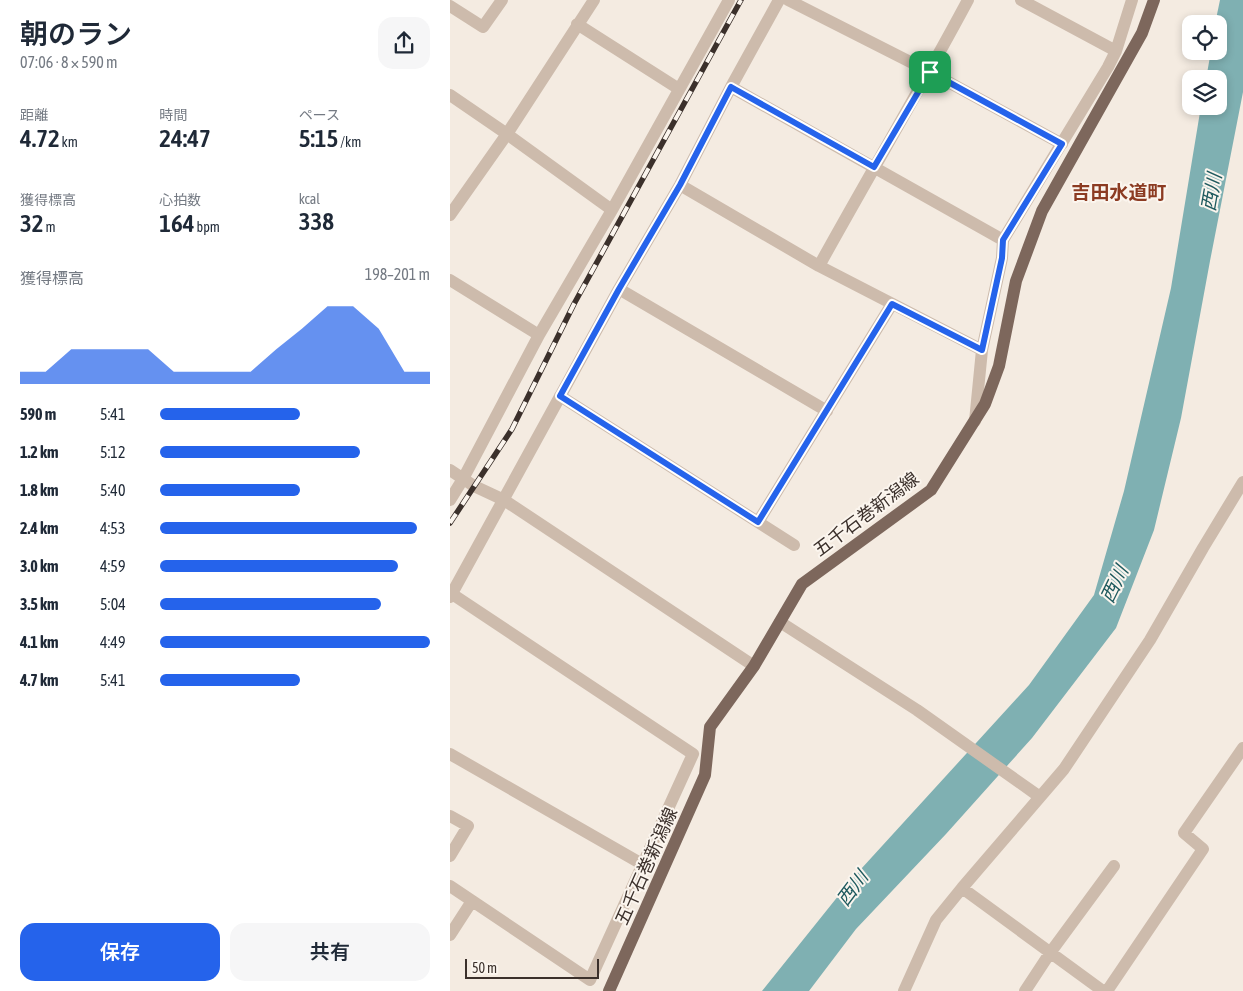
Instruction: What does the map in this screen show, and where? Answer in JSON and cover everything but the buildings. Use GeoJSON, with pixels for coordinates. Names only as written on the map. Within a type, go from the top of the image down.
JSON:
{"type":"FeatureCollection","features":[{"type":"Feature","properties":{"kind":"main road","name":"五千石巻新潟線"},"geometry":{"type":"LineString","coordinates":[[609,991],[705,775],[710,727],[754,666],[802,584],[931,490],[985,404],[999,366],[1016,281],[1042,211],[1142,33],[1154,0]]}},
{"type":"Feature","properties":{"kind":"street"},"geometry":{"type":"LineString","coordinates":[[450,6],[483,27],[502,0]]}},
{"type":"Feature","properties":{"kind":"street"},"geometry":{"type":"LineString","coordinates":[[450,215],[507,134],[594,0]]}},
{"type":"Feature","properties":{"kind":"street"},"geometry":{"type":"LineString","coordinates":[[450,500],[539,335],[612,210],[729,0]]}},
{"type":"Feature","properties":{"kind":"street"},"geometry":{"type":"LineString","coordinates":[[450,886],[590,980],[693,754],[451,596],[619,289],[680,185],[731,87],[780,0]]}},
{"type":"Feature","properties":{"kind":"street"},"geometry":{"type":"LineString","coordinates":[[788,0],[930,72],[1062,144]]}},
{"type":"Feature","properties":{"kind":"street"},"geometry":{"type":"LineString","coordinates":[[819,266],[930,72],[968,0]]}},
{"type":"Feature","properties":{"kind":"street"},"geometry":{"type":"LineString","coordinates":[[1021,0],[1116,50]]}},
{"type":"Feature","properties":{"kind":"street"},"geometry":{"type":"LineString","coordinates":[[974,421],[982,350],[1002,258],[1003,240],[1062,144],[1116,50],[1132,0]]}},
{"type":"Feature","properties":{"kind":"street"},"geometry":{"type":"LineString","coordinates":[[577,24],[679,89]]}},
{"type":"Feature","properties":{"kind":"street"},"geometry":{"type":"LineString","coordinates":[[731,87],[1003,240]]}},
{"type":"Feature","properties":{"kind":"street"},"geometry":{"type":"LineString","coordinates":[[450,95],[612,210]]}},
{"type":"Feature","properties":{"kind":"street"},"geometry":{"type":"LineString","coordinates":[[680,185],[819,266],[982,350]]}},
{"type":"Feature","properties":{"kind":"street"},"geometry":{"type":"LineString","coordinates":[[450,280],[539,335]]}},
{"type":"Feature","properties":{"kind":"street"},"geometry":{"type":"LineString","coordinates":[[619,289],[827,411]]}},
{"type":"Feature","properties":{"kind":"street"},"geometry":{"type":"LineString","coordinates":[[758,522],[892,304]]}},
{"type":"Feature","properties":{"kind":"street"},"geometry":{"type":"LineString","coordinates":[[560,396],[794,545]]}},
{"type":"Feature","properties":{"kind":"street"},"geometry":{"type":"LineString","coordinates":[[450,470],[474,486],[504,500],[754,666]]}},
{"type":"Feature","properties":{"kind":"street"},"geometry":{"type":"LineString","coordinates":[[904,991],[936,920],[1070,761],[1150,640],[1202,548],[1243,482]]}},
{"type":"Feature","properties":{"kind":"street"},"geometry":{"type":"LineString","coordinates":[[780,622],[917,710],[1040,797]]}},
{"type":"Feature","properties":{"kind":"street"},"geometry":{"type":"LineString","coordinates":[[1106,991],[1203,849],[1184,833],[1243,748]]}},
{"type":"Feature","properties":{"kind":"street"},"geometry":{"type":"LineString","coordinates":[[450,754],[642,864]]}},
{"type":"Feature","properties":{"kind":"street"},"geometry":{"type":"LineString","coordinates":[[450,816],[468,826],[450,856]]}},
{"type":"Feature","properties":{"kind":"street"},"geometry":{"type":"LineString","coordinates":[[1025,991],[1050,953],[1114,866]]}},
{"type":"Feature","properties":{"kind":"street"},"geometry":{"type":"LineString","coordinates":[[962,888],[1103,991]]}},
{"type":"Feature","properties":{"kind":"street"},"geometry":{"type":"LineString","coordinates":[[450,935],[472,901]]}},
{"type":"Feature","properties":{"kind":"water","name":"西川"},"geometry":{"type":"Polygon","coordinates":[[[1220,0],[1243,0],[1243,92],[1181,418],[1154,530],[1116,628],[1032,738],[946,834],[856,929],[809,991],[762,991],[851,880],[1029,685],[1094,595],[1124,491],[1171,288],[1200,115],[1227,115],[1227,70],[1208,70],[1209,60],[1227,60],[1227,15],[1217,15],[1220,0]]]}},
{"type":"Feature","properties":{"kind":"railway"},"geometry":{"type":"LineString","coordinates":[[450,523],[512,429],[574,304],[741,0]]}},
{"type":"Feature","properties":{"kind":"district","name":"吉田水道町"},"geometry":{"type":"Point","coordinates":[1119,192]}},
{"type":"Feature","properties":{"kind":"route"},"geometry":{"type":"LineString","coordinates":[[930,72],[1062,144],[1003,240],[1002,258],[982,350],[892,304],[758,522],[560,396],[619,289],[680,185],[731,87],[874,167],[930,72]]}}]}
